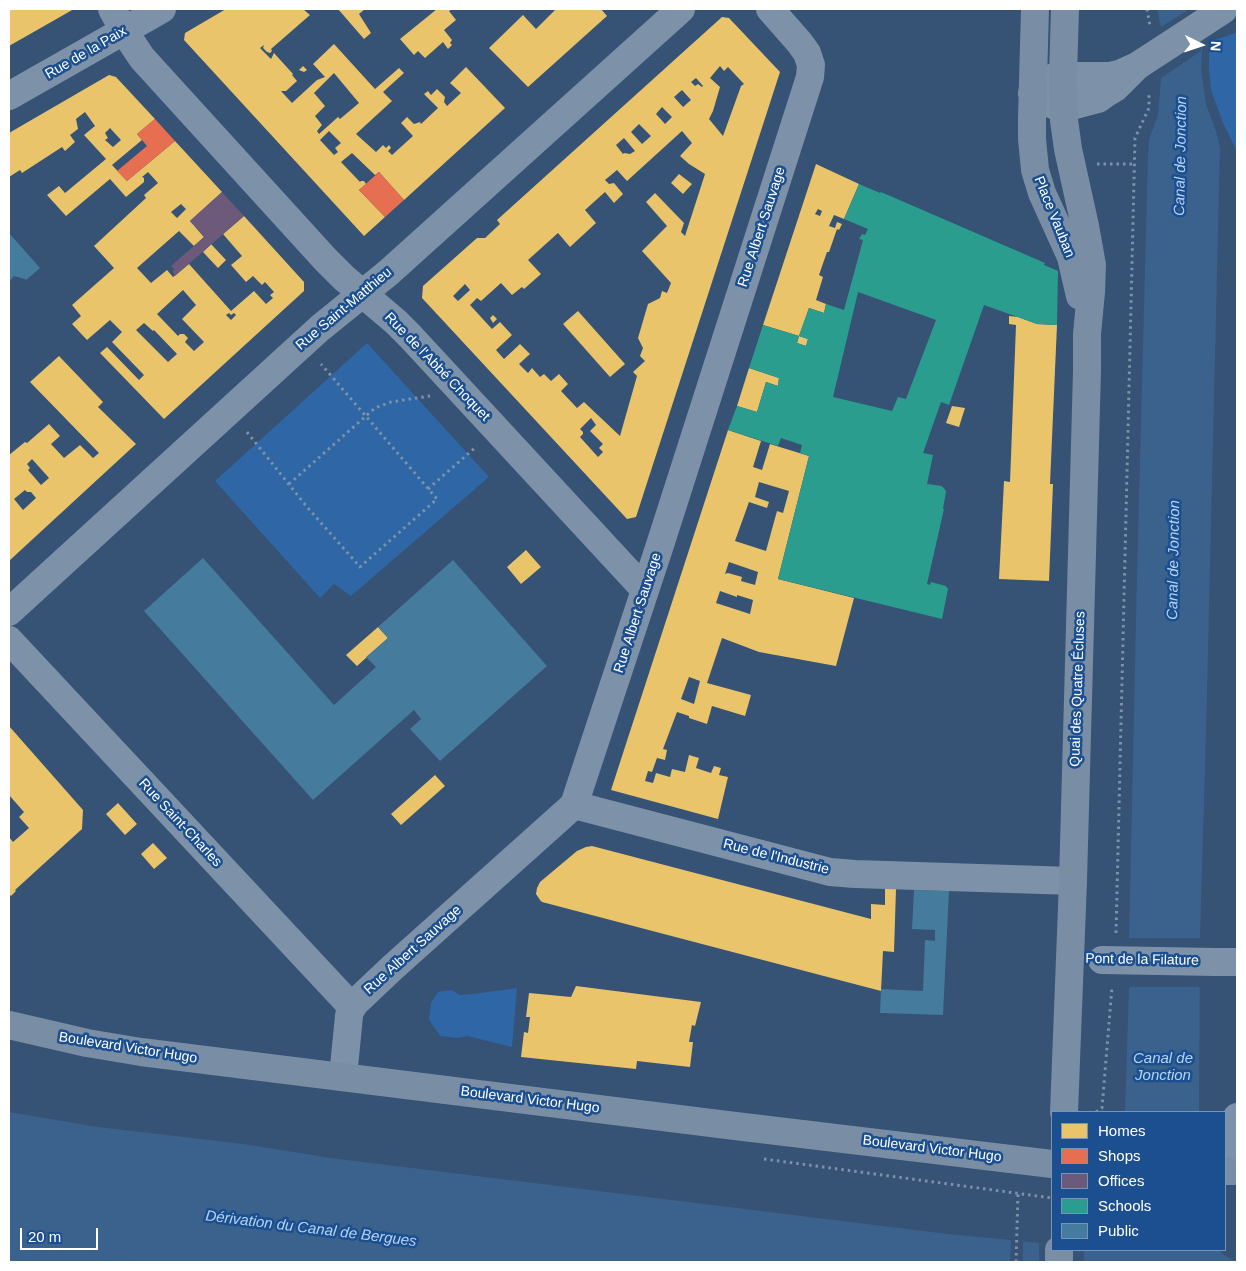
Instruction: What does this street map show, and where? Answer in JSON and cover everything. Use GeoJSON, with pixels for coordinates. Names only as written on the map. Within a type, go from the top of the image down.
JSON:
{"type":"FeatureCollection","features":[{"type":"Feature","properties":{"kind":"main road","name":"Place Vauban"},"geometry":{"type":"LineString","coordinates":[[1035,9],[1032,93],[1032,139],[1035,170],[1042,193],[1071,257],[1087,334]]}},
{"type":"Feature","properties":{"kind":"main road","name":"Place Vauban"},"geometry":{"type":"LineString","coordinates":[[1065,9],[1063,106],[1068,149],[1089,243],[1092,265]]}},
{"type":"Feature","properties":{"kind":"main road","name":"Quai des Quatre Écluses"},"geometry":{"type":"LineString","coordinates":[[1064,1111],[1073,880],[1087,334],[1092,265]]}},
{"type":"Feature","properties":{"kind":"main road","name":"Boulevard Victor Hugo"},"geometry":{"type":"LineString","coordinates":[[9,1025],[112,1048],[1051,1164]]}},
{"type":"Feature","properties":{"kind":"street","name":"Rue de la Paix"},"geometry":{"type":"LineString","coordinates":[[9,96],[118,20],[162,9]]}},
{"type":"Feature","properties":{"kind":"street","name":"Rue Saint-Matthieu"},"geometry":{"type":"LineString","coordinates":[[9,612],[303,343],[403,260],[681,9]]}},
{"type":"Feature","properties":{"kind":"street","name":"Rue Albert Sauvage"},"geometry":{"type":"LineString","coordinates":[[352,1007],[392,968],[574,805],[810,77],[811,65],[807,53],[770,9]]}},
{"type":"Feature","properties":{"kind":"street"},"geometry":{"type":"LineString","coordinates":[[1143,77],[1119,74],[1110,76],[1063,76],[1046,80],[1036,86],[1032,93],[1056,106],[1079,104],[1098,99],[1115,88],[1143,77],[1229,11]]}},
{"type":"Feature","properties":{"kind":"street","name":"Rue de l'Abbé Choquet"},"geometry":{"type":"LineString","coordinates":[[118,20],[138,52],[325,259],[403,329],[645,590]]}},
{"type":"Feature","properties":{"kind":"street","name":"Rue Saint-Charles"},"geometry":{"type":"LineString","coordinates":[[9,640],[352,1007]]}},
{"type":"Feature","properties":{"kind":"street","name":"Rue de l'Industrie"},"geometry":{"type":"LineString","coordinates":[[574,805],[830,872],[1073,880]]}},
{"type":"Feature","properties":{"kind":"street","name":"Pont de la Filature"},"geometry":{"type":"LineString","coordinates":[[1070,959],[1226,962]]}},
{"type":"Feature","properties":{"kind":"street"},"geometry":{"type":"LineString","coordinates":[[343,1077],[349,1016],[352,1007]]}},
{"type":"Feature","properties":{"kind":"street"},"geometry":{"type":"LineString","coordinates":[[1232,1171],[1237,1116]]}},
{"type":"Feature","properties":{"kind":"path"},"geometry":{"type":"LineString","coordinates":[[1147,9],[1150,34]]}},
{"type":"Feature","properties":{"kind":"path"},"geometry":{"type":"LineString","coordinates":[[1098,1111],[1102,1108],[1110,961],[1135,138],[1149,108],[1143,77]]}},
{"type":"Feature","properties":{"kind":"path"},"geometry":{"type":"LineString","coordinates":[[1107,164],[1135,164]]}},
{"type":"Feature","properties":{"kind":"path"},"geometry":{"type":"LineString","coordinates":[[228,411],[307,507],[360,567],[437,499],[303,343]]}},
{"type":"Feature","properties":{"kind":"path"},"geometry":{"type":"LineString","coordinates":[[289,484],[375,408],[392,402],[441,394],[454,383]]}},
{"type":"Feature","properties":{"kind":"path"},"geometry":{"type":"LineString","coordinates":[[428,489],[496,429]]}},
{"type":"Feature","properties":{"kind":"path"},"geometry":{"type":"LineString","coordinates":[[1016,1262],[1018,1194],[1051,1198]]}},
{"type":"Feature","properties":{"kind":"shaded area"},"geometry":{"type":"Polygon","coordinates":[[[1237,33],[1237,152],[1223,123],[1211,90],[1209,69],[1209,48],[1215,40],[1237,33]]]}},
{"type":"Feature","properties":{"kind":"shaded area"},"geometry":{"type":"Polygon","coordinates":[[[367,343],[489,477],[351,596],[334,584],[320,598],[215,481],[367,343]]]}},
{"type":"Feature","properties":{"kind":"shaded area"},"geometry":{"type":"Polygon","coordinates":[[[517,988],[512,1047],[467,1036],[457,1038],[440,1036],[429,1020],[431,1003],[438,992],[451,990],[460,995],[517,988]]]}},
{"type":"Feature","properties":{"kind":"water","name":"Canal de Jonction"},"geometry":{"type":"Polygon","coordinates":[[[1157,9],[1205,9],[1201,69],[1206,104],[1220,148],[1200,938],[1199,1111],[1125,1111],[1148,153],[1149,139],[1158,115],[1161,78],[1161,27],[1157,9]]]}},
{"type":"Feature","properties":{"kind":"water","name":"Dérivation du Canal de Bergues"},"geometry":{"type":"Polygon","coordinates":[[[9,1112],[98,1127],[244,1144],[331,1158],[948,1234],[1051,1244],[1051,1251],[1220,1251],[1237,1262],[9,1262],[9,1112]]]}},
{"type":"Feature","properties":{"kind":"pier"},"geometry":{"type":"Polygon","coordinates":[[[1190,9],[1205,9],[1201,51],[1161,78],[1161,27],[1190,9]]]}},
{"type":"Feature","properties":{"kind":"pier"},"geometry":{"type":"Polygon","coordinates":[[[1129,938],[1200,938],[1200,987],[1129,987],[1129,938]]]}},
{"type":"Feature","properties":{"kind":"pier"},"geometry":{"type":"Polygon","coordinates":[[[1011,1240],[1023,1241],[1023,1262],[1010,1262],[1011,1240]]]}},
{"type":"Feature","properties":{"kind":"pier"},"geometry":{"type":"Polygon","coordinates":[[[1039,1243],[1051,1244],[1051,1251],[1084,1251],[1084,1262],[1039,1262],[1039,1243]]]}},
{"type":"Feature","properties":{"kind":"building: Homes"},"geometry":{"type":"Polygon","coordinates":[[[9,9],[74,9],[9,46],[9,9]]]}},
{"type":"Feature","properties":{"kind":"building: Homes"},"geometry":{"type":"Polygon","coordinates":[[[226,9],[303,9],[310,15],[271,49],[270,53],[263,48],[264,45],[260,48],[271,59],[274,53],[293,74],[297,81],[286,91],[281,91],[292,103],[317,80],[325,77],[313,64],[334,44],[375,89],[399,68],[404,73],[383,92],[392,101],[356,134],[376,152],[383,145],[386,148],[389,145],[391,148],[388,151],[392,155],[413,136],[401,123],[407,117],[414,124],[420,122],[421,124],[438,108],[424,94],[428,91],[431,95],[437,89],[445,97],[444,102],[447,106],[461,93],[450,83],[466,67],[505,108],[404,200],[379,172],[375,175],[352,153],[341,162],[360,182],[364,181],[366,184],[359,190],[385,217],[364,236],[184,40],[185,33],[226,9]],[[334,73],[314,93],[325,106],[315,116],[322,125],[317,131],[319,134],[338,117],[340,119],[359,103],[334,73]],[[329,131],[320,140],[334,155],[338,152],[335,148],[341,143],[329,131]]]}},
{"type":"Feature","properties":{"kind":"building: Homes"},"geometry":{"type":"Polygon","coordinates":[[[338,9],[365,9],[359,14],[371,33],[364,39],[338,9]]]}},
{"type":"Feature","properties":{"kind":"building: Homes"},"geometry":{"type":"Polygon","coordinates":[[[437,9],[452,9],[449,11],[456,20],[444,30],[452,40],[450,43],[452,45],[448,49],[443,42],[425,58],[418,51],[414,55],[400,39],[437,9]]]}},
{"type":"Feature","properties":{"kind":"building: Homes"},"geometry":{"type":"Polygon","coordinates":[[[556,9],[601,9],[607,16],[528,87],[489,48],[523,15],[536,29],[556,9]]]}},
{"type":"Feature","properties":{"kind":"building: Homes"},"geometry":{"type":"Polygon","coordinates":[[[722,17],[729,18],[780,72],[636,517],[627,519],[422,298],[423,286],[477,238],[485,238],[500,224],[497,220],[722,17]],[[720,66],[710,78],[720,87],[709,119],[723,136],[741,86],[744,84],[728,67],[724,71],[720,66]],[[696,78],[691,82],[695,86],[698,84],[703,86],[696,78]],[[682,90],[674,97],[683,107],[691,100],[682,90]],[[662,107],[656,114],[665,124],[672,117],[662,107]],[[639,124],[631,132],[642,144],[651,136],[639,124]],[[682,131],[627,181],[617,170],[605,180],[609,184],[614,183],[623,194],[614,203],[605,192],[585,210],[596,223],[570,247],[558,233],[528,260],[541,274],[524,289],[522,287],[512,295],[501,283],[481,301],[477,298],[470,305],[492,329],[500,322],[512,335],[496,350],[504,359],[520,344],[530,354],[519,364],[528,373],[532,368],[540,377],[544,374],[551,381],[559,374],[568,384],[561,391],[577,408],[584,402],[620,436],[637,376],[633,372],[645,361],[640,356],[643,348],[638,338],[648,304],[660,298],[662,291],[667,293],[671,283],[642,251],[667,226],[646,202],[655,193],[684,223],[681,232],[685,236],[705,174],[680,156],[692,143],[682,131]],[[624,138],[616,145],[623,154],[630,154],[635,151],[624,138]],[[465,284],[453,296],[458,301],[470,290],[465,284]],[[591,418],[580,429],[583,434],[580,437],[598,457],[603,452],[599,448],[603,444],[590,431],[596,425],[591,418]]]}},
{"type":"Feature","properties":{"kind":"building: Homes"},"geometry":{"type":"Polygon","coordinates":[[[303,66],[307,70],[304,72],[299,70],[303,66]]]}},
{"type":"Feature","properties":{"kind":"building: Homes"},"geometry":{"type":"Polygon","coordinates":[[[109,75],[116,77],[155,119],[137,134],[142,140],[112,165],[127,181],[175,141],[222,192],[190,221],[204,237],[194,246],[179,231],[137,268],[151,283],[167,270],[173,277],[189,264],[231,311],[254,291],[266,304],[273,298],[270,295],[274,292],[265,282],[262,285],[253,276],[246,282],[231,265],[242,256],[223,234],[244,216],[304,282],[304,291],[164,419],[100,353],[107,347],[139,380],[144,375],[112,342],[122,332],[110,320],[87,340],[72,324],[81,316],[72,305],[114,268],[94,246],[146,198],[144,195],[158,183],[148,172],[142,177],[144,182],[126,197],[110,179],[66,216],[47,195],[59,186],[65,193],[106,159],[84,135],[95,126],[85,112],[76,119],[78,129],[70,135],[75,142],[65,151],[62,147],[22,173],[20,170],[9,177],[9,133],[109,75]],[[110,128],[105,133],[108,138],[105,140],[113,147],[121,140],[110,128]],[[181,204],[171,212],[177,218],[186,209],[181,204]],[[183,290],[157,314],[178,336],[184,334],[188,338],[185,342],[194,351],[204,342],[182,319],[196,305],[183,290]],[[229,313],[226,315],[231,320],[236,315],[229,313]],[[144,323],[136,330],[168,362],[177,354],[154,330],[144,323]]]}},
{"type":"Feature","properties":{"kind":"building: Homes"},"geometry":{"type":"Polygon","coordinates":[[[816,164],[859,184],[844,219],[834,215],[829,226],[835,228],[837,222],[842,224],[839,230],[837,229],[819,275],[823,277],[816,300],[826,304],[824,313],[809,308],[799,336],[763,325],[816,164]],[[818,209],[815,214],[820,216],[822,211],[818,209]]]}},
{"type":"Feature","properties":{"kind":"building: Homes"},"geometry":{"type":"Polygon","coordinates":[[[679,174],[692,184],[683,194],[671,183],[679,174]]]}},
{"type":"Feature","properties":{"kind":"building: Homes"},"geometry":{"type":"Polygon","coordinates":[[[211,244],[226,260],[218,268],[203,252],[211,244]]]}},
{"type":"Feature","properties":{"kind":"building: Homes"},"geometry":{"type":"Polygon","coordinates":[[[578,311],[625,364],[610,377],[563,324],[578,311]]]}},
{"type":"Feature","properties":{"kind":"building: Homes"},"geometry":{"type":"Polygon","coordinates":[[[493,315],[497,319],[493,323],[490,318],[493,315]]]}},
{"type":"Feature","properties":{"kind":"building: Homes"},"geometry":{"type":"Polygon","coordinates":[[[1009,316],[1018,317],[1037,324],[1057,325],[1050,484],[1053,484],[1049,581],[999,579],[1004,481],[1010,482],[1016,325],[1009,324],[1009,316]]]}},
{"type":"Feature","properties":{"kind":"building: Homes"},"geometry":{"type":"Polygon","coordinates":[[[799,336],[808,339],[806,346],[797,343],[799,336]]]}},
{"type":"Feature","properties":{"kind":"building: Homes"},"geometry":{"type":"Polygon","coordinates":[[[59,356],[103,402],[98,407],[136,444],[9,561],[9,455],[25,442],[27,443],[49,424],[60,436],[51,444],[64,458],[80,445],[93,458],[99,453],[30,382],[59,356]],[[32,459],[27,464],[30,468],[28,470],[41,485],[49,478],[32,459]],[[25,490],[14,499],[23,510],[36,498],[31,492],[25,490]]]}},
{"type":"Feature","properties":{"kind":"building: Homes"},"geometry":{"type":"Polygon","coordinates":[[[749,368],[779,378],[778,386],[766,382],[757,412],[737,406],[749,368]]]}},
{"type":"Feature","properties":{"kind":"building: Homes"},"geometry":{"type":"Polygon","coordinates":[[[952,406],[965,408],[959,427],[946,423],[952,406]]]}},
{"type":"Feature","properties":{"kind":"building: Homes"},"geometry":{"type":"Polygon","coordinates":[[[728,430],[761,441],[753,467],[762,470],[770,444],[809,456],[778,579],[854,598],[836,666],[759,652],[722,638],[707,683],[751,695],[745,716],[712,706],[707,724],[677,712],[663,749],[667,750],[665,760],[657,758],[652,772],[648,771],[645,781],[653,783],[656,773],[670,777],[672,769],[685,772],[689,755],[699,758],[696,768],[711,773],[714,766],[721,768],[719,775],[728,777],[718,819],[611,790],[728,430]],[[759,482],[755,497],[769,502],[767,508],[749,502],[735,541],[766,551],[777,511],[783,513],[789,491],[759,482]],[[729,562],[725,574],[728,573],[742,577],[741,581],[755,585],[758,572],[729,562]],[[720,591],[716,603],[750,614],[753,600],[720,591]],[[689,677],[681,699],[694,704],[700,681],[689,677]]]}},
{"type":"Feature","properties":{"kind":"building: Homes"},"geometry":{"type":"Polygon","coordinates":[[[526,550],[541,567],[521,584],[507,567],[526,550]]]}},
{"type":"Feature","properties":{"kind":"building: Homes"},"geometry":{"type":"Polygon","coordinates":[[[378,627],[388,638],[357,666],[346,655],[378,627]]]}},
{"type":"Feature","properties":{"kind":"building: Homes"},"geometry":{"type":"Polygon","coordinates":[[[9,726],[83,810],[82,829],[15,890],[11,896],[9,894],[9,837],[13,842],[29,828],[19,817],[24,812],[9,795],[9,726]]]}},
{"type":"Feature","properties":{"kind":"building: Homes"},"geometry":{"type":"Polygon","coordinates":[[[435,775],[445,786],[401,825],[391,814],[435,775]]]}},
{"type":"Feature","properties":{"kind":"building: Homes"},"geometry":{"type":"Polygon","coordinates":[[[118,803],[137,824],[125,835],[106,814],[118,803]]]}},
{"type":"Feature","properties":{"kind":"building: Homes"},"geometry":{"type":"Polygon","coordinates":[[[153,843],[167,858],[154,869],[141,854],[153,843]]]}},
{"type":"Feature","properties":{"kind":"building: Homes"},"geometry":{"type":"Polygon","coordinates":[[[592,846],[871,919],[871,904],[885,905],[885,888],[896,889],[894,952],[883,951],[881,991],[542,902],[536,894],[540,882],[577,851],[592,846]]]}},
{"type":"Feature","properties":{"kind":"building: Homes"},"geometry":{"type":"Polygon","coordinates":[[[576,986],[701,1002],[695,1026],[692,1025],[689,1042],[693,1042],[690,1067],[637,1061],[636,1069],[521,1057],[524,1032],[528,1033],[530,1017],[526,1017],[529,993],[571,997],[576,986]]]}},
{"type":"Feature","properties":{"kind":"building: Shops"},"geometry":{"type":"Polygon","coordinates":[[[155,119],[175,141],[127,181],[117,171],[147,146],[137,134],[155,119]]]}},
{"type":"Feature","properties":{"kind":"building: Shops"},"geometry":{"type":"Polygon","coordinates":[[[379,172],[404,200],[385,217],[359,190],[379,172]]]}},
{"type":"Feature","properties":{"kind":"building: Offices"},"geometry":{"type":"Polygon","coordinates":[[[222,192],[244,216],[175,276],[174,269],[171,266],[204,237],[190,221],[222,192]]]}},
{"type":"Feature","properties":{"kind":"building: Schools"},"geometry":{"type":"Polygon","coordinates":[[[859,184],[1045,263],[1044,265],[1058,271],[1057,325],[1037,324],[984,305],[949,405],[941,402],[923,453],[933,455],[927,484],[942,486],[946,491],[944,509],[927,584],[930,585],[931,582],[946,586],[948,589],[942,619],[778,579],[809,456],[800,453],[802,445],[781,438],[778,446],[728,430],[737,406],[757,412],[766,382],[778,386],[779,378],[749,368],[763,325],[799,336],[809,308],[824,313],[826,304],[844,310],[863,240],[859,239],[862,234],[865,235],[868,229],[844,219],[859,184]],[[858,292],[833,397],[892,411],[898,397],[906,399],[936,320],[858,292]],[[799,336],[797,343],[806,346],[808,339],[799,336]]]}},
{"type":"Feature","properties":{"kind":"building: Public"},"geometry":{"type":"Polygon","coordinates":[[[9,233],[40,268],[26,280],[14,276],[9,282],[9,233]]]}},
{"type":"Feature","properties":{"kind":"building: Public"},"geometry":{"type":"Polygon","coordinates":[[[203,558],[334,705],[376,667],[366,657],[388,638],[378,627],[453,560],[547,666],[440,761],[410,729],[421,719],[414,710],[313,800],[144,611],[203,558]]]}},
{"type":"Feature","properties":{"kind":"building: Public"},"geometry":{"type":"Polygon","coordinates":[[[914,890],[949,891],[943,1015],[880,1013],[881,989],[923,991],[925,940],[935,941],[935,930],[912,929],[914,890]]]}}]}
